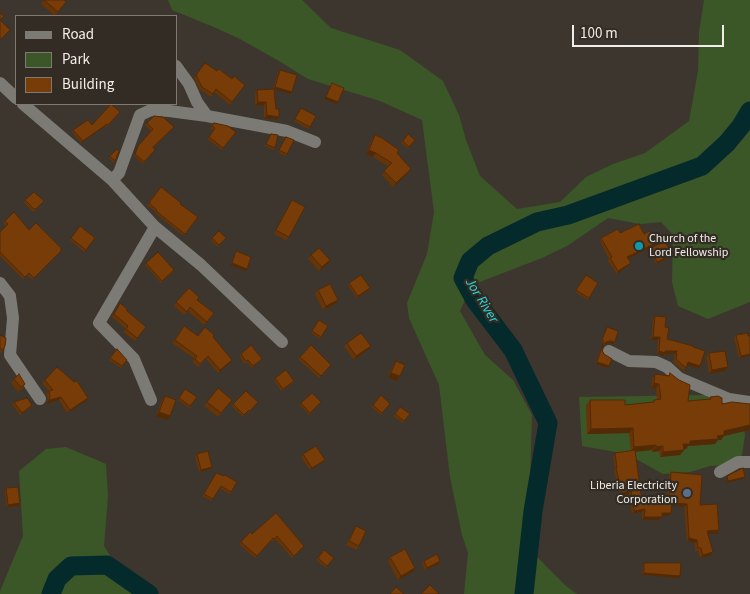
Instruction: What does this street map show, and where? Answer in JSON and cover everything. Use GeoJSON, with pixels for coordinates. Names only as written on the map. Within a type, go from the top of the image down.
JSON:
{"type":"FeatureCollection","features":[{"type":"Feature","properties":{"kind":"street"},"geometry":{"type":"LineString","coordinates":[[178,69],[207,116]]}},
{"type":"Feature","properties":{"kind":"street"},"geometry":{"type":"LineString","coordinates":[[0,83],[15,95]]}},
{"type":"Feature","properties":{"kind":"street"},"geometry":{"type":"LineString","coordinates":[[24,105],[112,180],[155,227],[201,265],[282,342]]}},
{"type":"Feature","properties":{"kind":"street"},"geometry":{"type":"LineString","coordinates":[[112,180],[119,173],[140,115],[151,110],[207,116],[288,131],[315,142]]}},
{"type":"Feature","properties":{"kind":"street"},"geometry":{"type":"LineString","coordinates":[[151,400],[134,359],[99,323],[155,227]]}},
{"type":"Feature","properties":{"kind":"street"},"geometry":{"type":"LineString","coordinates":[[0,283],[10,296],[13,318],[10,355],[40,399]]}},
{"type":"Feature","properties":{"kind":"street"},"geometry":{"type":"LineString","coordinates":[[609,351],[629,361],[656,362],[667,367],[679,378],[729,399],[750,402]]}},
{"type":"Feature","properties":{"kind":"street"},"geometry":{"type":"LineString","coordinates":[[720,472],[738,462],[750,462]]}},
{"type":"Feature","properties":{"kind":"green space"},"geometry":{"type":"Polygon","coordinates":[[[168,0],[302,0],[331,28],[400,50],[443,81],[459,115],[466,140],[480,176],[517,209],[560,202],[586,177],[613,164],[645,153],[689,121],[698,71],[699,32],[704,0],[750,0],[750,302],[708,319],[678,306],[672,282],[673,235],[661,222],[640,224],[608,218],[567,246],[542,258],[472,285],[460,311],[485,355],[513,380],[532,415],[528,548],[566,586],[577,594],[464,594],[468,553],[462,535],[450,477],[439,385],[409,318],[407,303],[427,254],[434,212],[422,120],[380,101],[308,79],[240,39],[172,10],[168,0]]]}},
{"type":"Feature","properties":{"kind":"green space"},"geometry":{"type":"Polygon","coordinates":[[[706,395],[741,411],[745,435],[742,455],[730,465],[710,466],[690,472],[663,474],[627,454],[582,446],[579,397],[706,395]]]}},
{"type":"Feature","properties":{"kind":"green space"},"geometry":{"type":"Polygon","coordinates":[[[66,447],[106,464],[108,496],[104,546],[123,576],[155,594],[0,594],[23,536],[19,471],[46,449],[66,447]]]}},
{"type":"Feature","properties":{"kind":"building"},"geometry":{"type":"Polygon","coordinates":[[[44,0],[64,0],[66,2],[58,12],[44,0]]]}},
{"type":"Feature","properties":{"kind":"building"},"geometry":{"type":"Polygon","coordinates":[[[0,20],[10,30],[1,39],[0,39],[0,20]]]}},
{"type":"Feature","properties":{"kind":"building"},"geometry":{"type":"Polygon","coordinates":[[[205,63],[217,71],[219,69],[232,79],[234,76],[245,85],[232,102],[216,89],[213,94],[202,87],[196,75],[205,63]]]}},
{"type":"Feature","properties":{"kind":"building"},"geometry":{"type":"Polygon","coordinates":[[[280,70],[297,75],[292,92],[275,87],[280,70]]]}},
{"type":"Feature","properties":{"kind":"building"},"geometry":{"type":"Polygon","coordinates":[[[332,83],[344,88],[338,102],[326,97],[332,83]]]}},
{"type":"Feature","properties":{"kind":"building"},"geometry":{"type":"Polygon","coordinates":[[[274,89],[276,109],[279,109],[279,117],[267,115],[266,102],[258,102],[257,90],[274,89]]]}},
{"type":"Feature","properties":{"kind":"building"},"geometry":{"type":"Polygon","coordinates":[[[110,105],[120,112],[108,125],[83,141],[73,130],[88,120],[92,125],[110,105]]]}},
{"type":"Feature","properties":{"kind":"building"},"geometry":{"type":"Polygon","coordinates":[[[301,108],[316,116],[310,127],[295,119],[301,108]]]}},
{"type":"Feature","properties":{"kind":"building"},"geometry":{"type":"Polygon","coordinates":[[[154,116],[163,117],[174,127],[153,147],[155,150],[144,162],[135,154],[138,146],[153,129],[147,123],[154,116]]]}},
{"type":"Feature","properties":{"kind":"building"},"geometry":{"type":"Polygon","coordinates":[[[214,123],[228,126],[236,132],[223,148],[209,137],[215,128],[212,126],[214,123]]]}},
{"type":"Feature","properties":{"kind":"building"},"geometry":{"type":"Polygon","coordinates":[[[271,134],[278,135],[275,148],[266,144],[271,134]]]}},
{"type":"Feature","properties":{"kind":"building"},"geometry":{"type":"Polygon","coordinates":[[[408,134],[415,140],[409,147],[403,141],[408,134]]]}},
{"type":"Feature","properties":{"kind":"building"},"geometry":{"type":"Polygon","coordinates":[[[375,135],[399,150],[397,153],[411,169],[396,183],[384,171],[392,163],[369,150],[375,135]]]}},
{"type":"Feature","properties":{"kind":"building"},"geometry":{"type":"Polygon","coordinates":[[[286,137],[294,140],[287,154],[279,150],[286,137]]]}},
{"type":"Feature","properties":{"kind":"building"},"geometry":{"type":"Polygon","coordinates":[[[117,149],[119,151],[115,161],[110,156],[117,149]]]}},
{"type":"Feature","properties":{"kind":"building"},"geometry":{"type":"Polygon","coordinates":[[[161,187],[198,217],[185,234],[149,203],[161,187]]]}},
{"type":"Feature","properties":{"kind":"building"},"geometry":{"type":"Polygon","coordinates":[[[34,192],[44,201],[36,209],[25,200],[34,192]]]}},
{"type":"Feature","properties":{"kind":"building"},"geometry":{"type":"Polygon","coordinates":[[[292,200],[305,207],[289,237],[276,230],[292,200]]]}},
{"type":"Feature","properties":{"kind":"building"},"geometry":{"type":"Polygon","coordinates":[[[14,212],[29,230],[36,223],[61,248],[61,251],[34,278],[29,273],[25,277],[0,252],[0,232],[8,224],[5,221],[14,212]]]}},
{"type":"Feature","properties":{"kind":"building"},"geometry":{"type":"Polygon","coordinates":[[[639,224],[644,234],[650,231],[656,243],[627,257],[631,263],[618,271],[601,238],[618,229],[620,233],[639,224]]]}},
{"type":"Feature","properties":{"kind":"building"},"geometry":{"type":"Polygon","coordinates":[[[80,226],[95,238],[86,250],[71,238],[80,226]]]}},
{"type":"Feature","properties":{"kind":"building"},"geometry":{"type":"Polygon","coordinates":[[[219,231],[226,238],[219,245],[212,238],[219,231]]]}},
{"type":"Feature","properties":{"kind":"building"},"geometry":{"type":"Polygon","coordinates":[[[665,241],[672,255],[657,262],[651,248],[665,241]]]}},
{"type":"Feature","properties":{"kind":"building"},"geometry":{"type":"Polygon","coordinates":[[[319,248],[330,260],[322,267],[311,255],[319,248]]]}},
{"type":"Feature","properties":{"kind":"building"},"geometry":{"type":"Polygon","coordinates":[[[236,251],[251,257],[247,269],[232,263],[236,251]]]}},
{"type":"Feature","properties":{"kind":"building"},"geometry":{"type":"Polygon","coordinates":[[[158,252],[174,270],[162,281],[146,263],[158,252]]]}},
{"type":"Feature","properties":{"kind":"building"},"geometry":{"type":"Polygon","coordinates":[[[361,275],[370,288],[358,296],[349,283],[361,275]]]}},
{"type":"Feature","properties":{"kind":"building"},"geometry":{"type":"Polygon","coordinates":[[[586,275],[598,283],[589,298],[576,290],[586,275]]]}},
{"type":"Feature","properties":{"kind":"building"},"geometry":{"type":"Polygon","coordinates":[[[330,284],[338,300],[326,306],[318,290],[330,284]]]}},
{"type":"Feature","properties":{"kind":"building"},"geometry":{"type":"Polygon","coordinates":[[[189,288],[199,297],[197,300],[214,313],[207,322],[190,307],[187,312],[176,302],[189,288]]]}},
{"type":"Feature","properties":{"kind":"building"},"geometry":{"type":"Polygon","coordinates":[[[120,303],[146,327],[137,338],[126,329],[128,326],[114,314],[120,303]]]}},
{"type":"Feature","properties":{"kind":"building"},"geometry":{"type":"Polygon","coordinates":[[[655,316],[666,317],[665,327],[669,328],[667,339],[705,351],[700,366],[688,362],[686,368],[676,359],[677,351],[665,351],[665,353],[659,351],[660,337],[653,337],[655,316]]]}},
{"type":"Feature","properties":{"kind":"building"},"geometry":{"type":"Polygon","coordinates":[[[319,320],[328,326],[321,337],[312,331],[319,320]]]}},
{"type":"Feature","properties":{"kind":"building"},"geometry":{"type":"Polygon","coordinates":[[[184,326],[198,336],[205,327],[214,335],[213,337],[232,360],[220,370],[208,356],[200,364],[195,359],[197,356],[175,340],[184,326]]]}},
{"type":"Feature","properties":{"kind":"building"},"geometry":{"type":"Polygon","coordinates":[[[607,327],[618,331],[615,342],[606,342],[603,346],[604,354],[612,359],[609,366],[597,362],[607,327]]]}},
{"type":"Feature","properties":{"kind":"building"},"geometry":{"type":"Polygon","coordinates":[[[361,333],[371,346],[356,356],[347,343],[361,333]]]}},
{"type":"Feature","properties":{"kind":"building"},"geometry":{"type":"Polygon","coordinates":[[[748,333],[748,336],[750,336],[750,354],[741,356],[736,335],[748,333]]]}},
{"type":"Feature","properties":{"kind":"building"},"geometry":{"type":"Polygon","coordinates":[[[0,335],[6,338],[3,350],[0,348],[0,335]]]}},
{"type":"Feature","properties":{"kind":"building"},"geometry":{"type":"Polygon","coordinates":[[[251,345],[262,359],[253,366],[241,354],[251,345]]]}},
{"type":"Feature","properties":{"kind":"building"},"geometry":{"type":"Polygon","coordinates":[[[311,345],[331,365],[321,376],[300,357],[311,345]]]}},
{"type":"Feature","properties":{"kind":"building"},"geometry":{"type":"Polygon","coordinates":[[[117,349],[127,360],[122,366],[110,358],[117,349]]]}},
{"type":"Feature","properties":{"kind":"building"},"geometry":{"type":"Polygon","coordinates":[[[725,351],[728,367],[712,370],[709,353],[725,351]]]}},
{"type":"Feature","properties":{"kind":"building"},"geometry":{"type":"Polygon","coordinates":[[[396,361],[405,365],[400,376],[391,373],[396,361]]]}},
{"type":"Feature","properties":{"kind":"building"},"geometry":{"type":"Polygon","coordinates":[[[57,367],[74,382],[77,381],[88,398],[70,410],[61,397],[49,400],[49,391],[53,390],[45,380],[57,367]]]}},
{"type":"Feature","properties":{"kind":"building"},"geometry":{"type":"Polygon","coordinates":[[[286,370],[294,381],[283,389],[275,378],[286,370]]]}},
{"type":"Feature","properties":{"kind":"building"},"geometry":{"type":"Polygon","coordinates":[[[670,373],[690,385],[688,401],[711,399],[710,397],[718,396],[722,398],[722,404],[732,402],[750,404],[750,425],[724,431],[724,435],[717,436],[719,439],[690,441],[690,444],[683,444],[684,450],[663,452],[663,446],[634,447],[633,428],[591,429],[590,400],[625,400],[625,405],[654,402],[654,400],[661,399],[659,384],[654,383],[655,374],[669,376],[670,373]]]}},
{"type":"Feature","properties":{"kind":"building"},"geometry":{"type":"Polygon","coordinates":[[[19,374],[25,384],[21,387],[14,379],[19,374]]]}},
{"type":"Feature","properties":{"kind":"building"},"geometry":{"type":"Polygon","coordinates":[[[218,388],[232,400],[221,413],[207,402],[218,388]]]}},
{"type":"Feature","properties":{"kind":"building"},"geometry":{"type":"Polygon","coordinates":[[[185,389],[197,397],[190,406],[179,398],[185,389]]]}},
{"type":"Feature","properties":{"kind":"building"},"geometry":{"type":"Polygon","coordinates":[[[246,391],[258,402],[244,415],[233,404],[246,391]]]}},
{"type":"Feature","properties":{"kind":"building"},"geometry":{"type":"Polygon","coordinates":[[[312,393],[321,402],[310,413],[301,403],[312,393]]]}},
{"type":"Feature","properties":{"kind":"building"},"geometry":{"type":"Polygon","coordinates":[[[381,395],[390,404],[382,413],[373,405],[381,395]]]}},
{"type":"Feature","properties":{"kind":"building"},"geometry":{"type":"Polygon","coordinates":[[[165,396],[176,400],[170,416],[159,412],[165,396]]]}},
{"type":"Feature","properties":{"kind":"building"},"geometry":{"type":"Polygon","coordinates":[[[27,398],[32,405],[22,413],[14,402],[27,398]]]}},
{"type":"Feature","properties":{"kind":"building"},"geometry":{"type":"Polygon","coordinates":[[[400,407],[410,414],[404,421],[395,414],[400,407]]]}},
{"type":"Feature","properties":{"kind":"building"},"geometry":{"type":"Polygon","coordinates":[[[316,446],[325,460],[312,468],[303,454],[316,446]]]}},
{"type":"Feature","properties":{"kind":"building"},"geometry":{"type":"Polygon","coordinates":[[[635,450],[642,501],[669,502],[671,472],[702,475],[700,505],[717,504],[719,530],[707,531],[713,552],[703,555],[701,548],[698,548],[697,540],[689,538],[687,504],[672,503],[671,513],[662,513],[662,517],[644,517],[645,509],[634,511],[631,490],[622,493],[616,468],[615,453],[635,450]]]}},
{"type":"Feature","properties":{"kind":"building"},"geometry":{"type":"Polygon","coordinates":[[[208,451],[212,467],[201,470],[197,454],[208,451]]]}},
{"type":"Feature","properties":{"kind":"building"},"geometry":{"type":"Polygon","coordinates":[[[743,468],[745,477],[728,481],[727,476],[743,468]]]}},
{"type":"Feature","properties":{"kind":"building"},"geometry":{"type":"Polygon","coordinates":[[[216,473],[225,475],[237,482],[231,492],[221,486],[213,499],[204,494],[216,473]]]}},
{"type":"Feature","properties":{"kind":"building"},"geometry":{"type":"Polygon","coordinates":[[[18,487],[20,503],[8,505],[6,488],[18,487]]]}},
{"type":"Feature","properties":{"kind":"building"},"geometry":{"type":"Polygon","coordinates":[[[276,513],[304,546],[294,556],[277,536],[257,556],[241,542],[250,532],[252,534],[276,513]]]}},
{"type":"Feature","properties":{"kind":"building"},"geometry":{"type":"Polygon","coordinates":[[[356,526],[366,531],[359,546],[349,541],[356,526]]]}},
{"type":"Feature","properties":{"kind":"building"},"geometry":{"type":"Polygon","coordinates":[[[405,549],[415,568],[401,576],[390,557],[405,549]]]}},
{"type":"Feature","properties":{"kind":"building"},"geometry":{"type":"Polygon","coordinates":[[[324,550],[334,558],[327,566],[318,558],[324,550]]]}},
{"type":"Feature","properties":{"kind":"building"},"geometry":{"type":"Polygon","coordinates":[[[437,554],[440,561],[427,568],[424,561],[437,554]]]}},
{"type":"Feature","properties":{"kind":"building"},"geometry":{"type":"Polygon","coordinates":[[[644,563],[681,563],[680,576],[644,573],[644,563]]]}},
{"type":"Feature","properties":{"kind":"building"},"geometry":{"type":"Polygon","coordinates":[[[430,585],[439,594],[421,594],[430,585]]]}},
{"type":"Feature","properties":{"kind":"building"},"geometry":{"type":"Polygon","coordinates":[[[396,587],[404,594],[390,594],[396,587]]]}},
{"type":"Feature","properties":{"kind":"waterway","name":"Jor River"},"geometry":{"type":"LineString","coordinates":[[524,594],[533,511],[548,423],[513,350],[475,300],[463,278],[470,261],[488,246],[537,222],[568,215],[702,166],[727,143],[750,111]]}},
{"type":"Feature","properties":{"kind":"waterway","name":"Jor River"},"geometry":{"type":"LineString","coordinates":[[51,594],[57,579],[71,566],[107,565],[149,594]]}},
{"type":"Feature","properties":{"kind":"place","name":"Church of the Lord Fellowship"},"geometry":{"type":"Point","coordinates":[639,246]}},
{"type":"Feature","properties":{"kind":"place","name":"Liberia Electricity Corporation"},"geometry":{"type":"Point","coordinates":[687,493]}}]}
